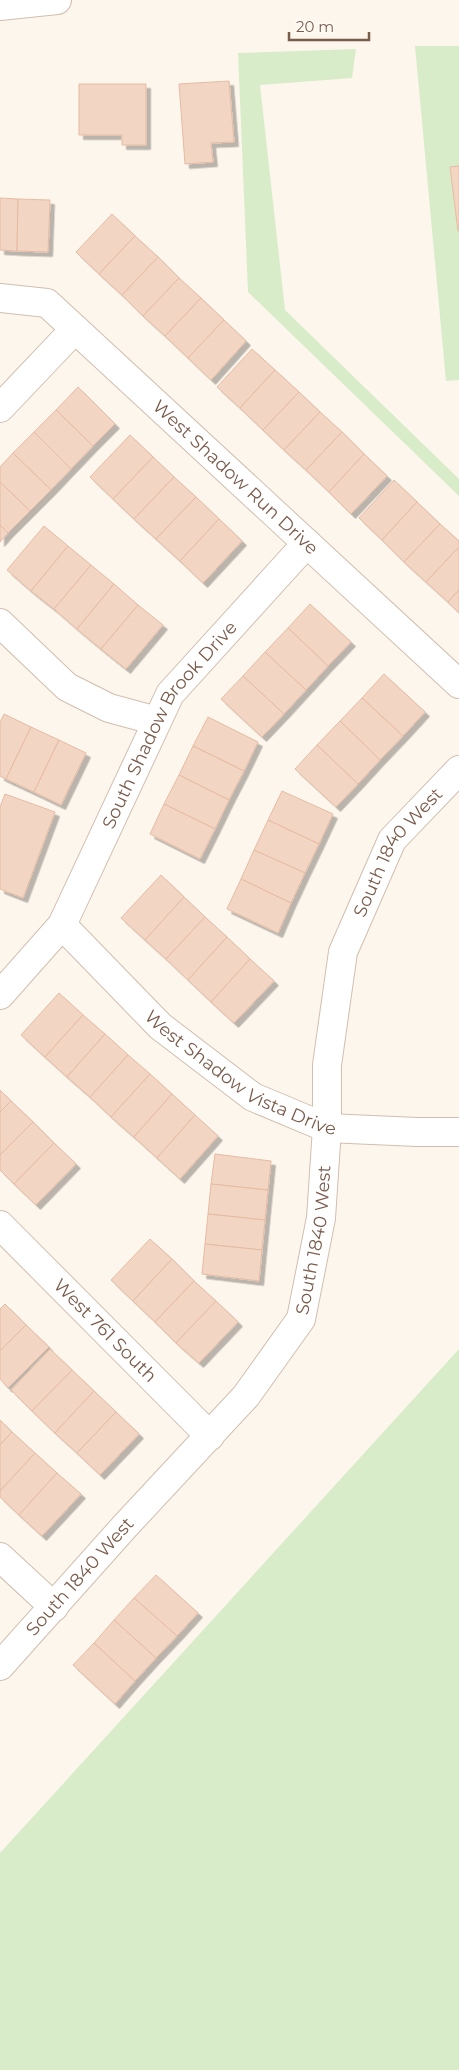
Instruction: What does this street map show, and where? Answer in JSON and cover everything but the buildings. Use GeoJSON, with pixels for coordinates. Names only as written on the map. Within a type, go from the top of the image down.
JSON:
{"type":"FeatureCollection","features":[{"type":"Feature","properties":{"kind":"street"},"geometry":{"type":"LineString","coordinates":[[0,6],[57,0]]}},
{"type":"Feature","properties":{"kind":"street","name":"West Shadow Run Drive"},"geometry":{"type":"LineString","coordinates":[[0,298],[47,303],[459,684]]}},
{"type":"Feature","properties":{"kind":"street"},"geometry":{"type":"LineString","coordinates":[[0,408],[75,329]]}},
{"type":"Feature","properties":{"kind":"street","name":"South Shadow Brook Drive"},"geometry":{"type":"LineString","coordinates":[[0,995],[62,925],[170,694],[307,543]]}},
{"type":"Feature","properties":{"kind":"street"},"geometry":{"type":"LineString","coordinates":[[0,623],[67,687],[109,708],[157,721]]}},
{"type":"Feature","properties":{"kind":"street","name":"South 1840 West"},"geometry":{"type":"LineString","coordinates":[[0,1666],[246,1396],[301,1318],[321,1218],[327,1128],[327,1065],[342,952],[392,840],[459,770]]}},
{"type":"Feature","properties":{"kind":"street","name":"West Shadow Vista Drive"},"geometry":{"type":"LineString","coordinates":[[62,925],[160,1026],[253,1097],[327,1128],[459,1132]]}},
{"type":"Feature","properties":{"kind":"street","name":"West 761 South"},"geometry":{"type":"LineString","coordinates":[[0,1225],[210,1436]]}},
{"type":"Feature","properties":{"kind":"street"},"geometry":{"type":"LineString","coordinates":[[0,1557],[54,1607]]}},
{"type":"Feature","properties":{"kind":"green space"},"geometry":{"type":"Polygon","coordinates":[[[415,46],[459,46],[459,380],[446,381],[415,46]]]}},
{"type":"Feature","properties":{"kind":"green space"},"geometry":{"type":"Polygon","coordinates":[[[356,49],[352,78],[260,85],[285,310],[459,479],[459,496],[248,292],[238,53],[356,49]]]}},
{"type":"Feature","properties":{"kind":"green space"},"geometry":{"type":"Polygon","coordinates":[[[459,1349],[459,2070],[0,2070],[0,1853],[459,1349]]]}}]}
